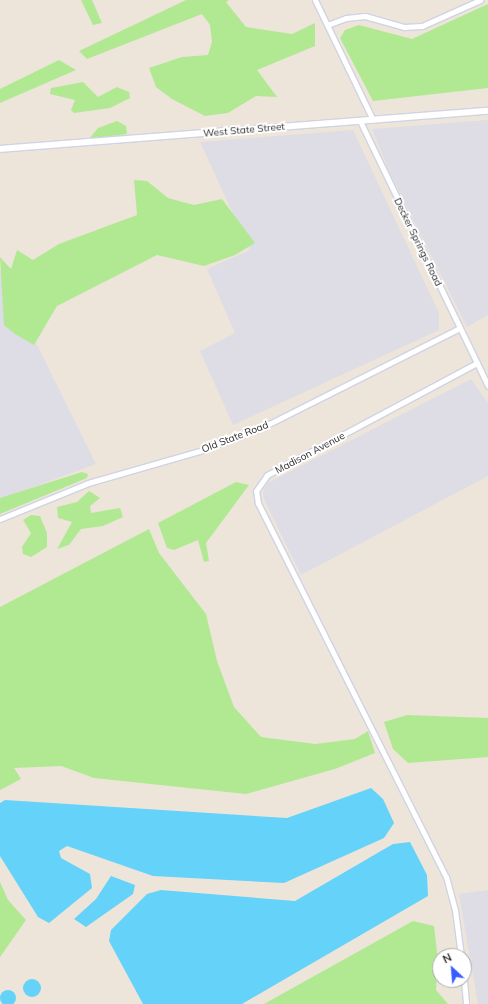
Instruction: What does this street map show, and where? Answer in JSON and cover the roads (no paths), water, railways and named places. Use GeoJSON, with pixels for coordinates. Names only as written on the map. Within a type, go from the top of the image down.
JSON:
{"type":"FeatureCollection","features":[{"type":"Feature","properties":{"kind":"street"},"geometry":{"type":"LineString","coordinates":[[315,0],[373,120]]}},
{"type":"Feature","properties":{"kind":"street"},"geometry":{"type":"LineString","coordinates":[[327,25],[360,16],[404,27],[422,26],[480,0]]}},
{"type":"Feature","properties":{"kind":"street","name":"West State Street"},"geometry":{"type":"LineString","coordinates":[[0,149],[488,111]]}},
{"type":"Feature","properties":{"kind":"street","name":"Decker Springs Road"},"geometry":{"type":"LineString","coordinates":[[360,121],[488,386]]}},
{"type":"Feature","properties":{"kind":"street","name":"Old State Road"},"geometry":{"type":"LineString","coordinates":[[0,519],[88,483],[203,450],[256,430],[460,328]]}},
{"type":"Feature","properties":{"kind":"street","name":"Madison Avenue"},"geometry":{"type":"LineString","coordinates":[[460,948],[455,910],[446,877],[258,503],[256,491],[260,481],[477,363]]}},
{"type":"Feature","properties":{"kind":"street"},"geometry":{"type":"LineString","coordinates":[[465,988],[466,1004]]}},
{"type":"Feature","properties":{"kind":"water"},"geometry":{"type":"Polygon","coordinates":[[[371,788],[383,799],[394,823],[384,838],[284,883],[153,876],[67,846],[59,851],[61,858],[90,874],[92,888],[49,923],[38,917],[0,856],[0,803],[5,800],[287,818],[371,788]]]}},
{"type":"Feature","properties":{"kind":"water"},"geometry":{"type":"Polygon","coordinates":[[[410,842],[427,875],[428,896],[242,1004],[143,1004],[109,941],[111,930],[147,894],[161,890],[295,901],[393,844],[410,842]]]}},
{"type":"Feature","properties":{"kind":"water"},"geometry":{"type":"Polygon","coordinates":[[[111,876],[135,885],[133,894],[86,927],[74,919],[96,899],[111,876]]]}},
{"type":"Feature","properties":{"kind":"water"},"geometry":{"type":"Polygon","coordinates":[[[32,979],[38,982],[41,988],[38,994],[32,997],[26,994],[23,988],[26,982],[32,979]]]}},
{"type":"Feature","properties":{"kind":"water"},"geometry":{"type":"Polygon","coordinates":[[[8,990],[15,995],[16,998],[11,1005],[8,1006],[1,1001],[0,998],[5,991],[8,990]]]}}]}
